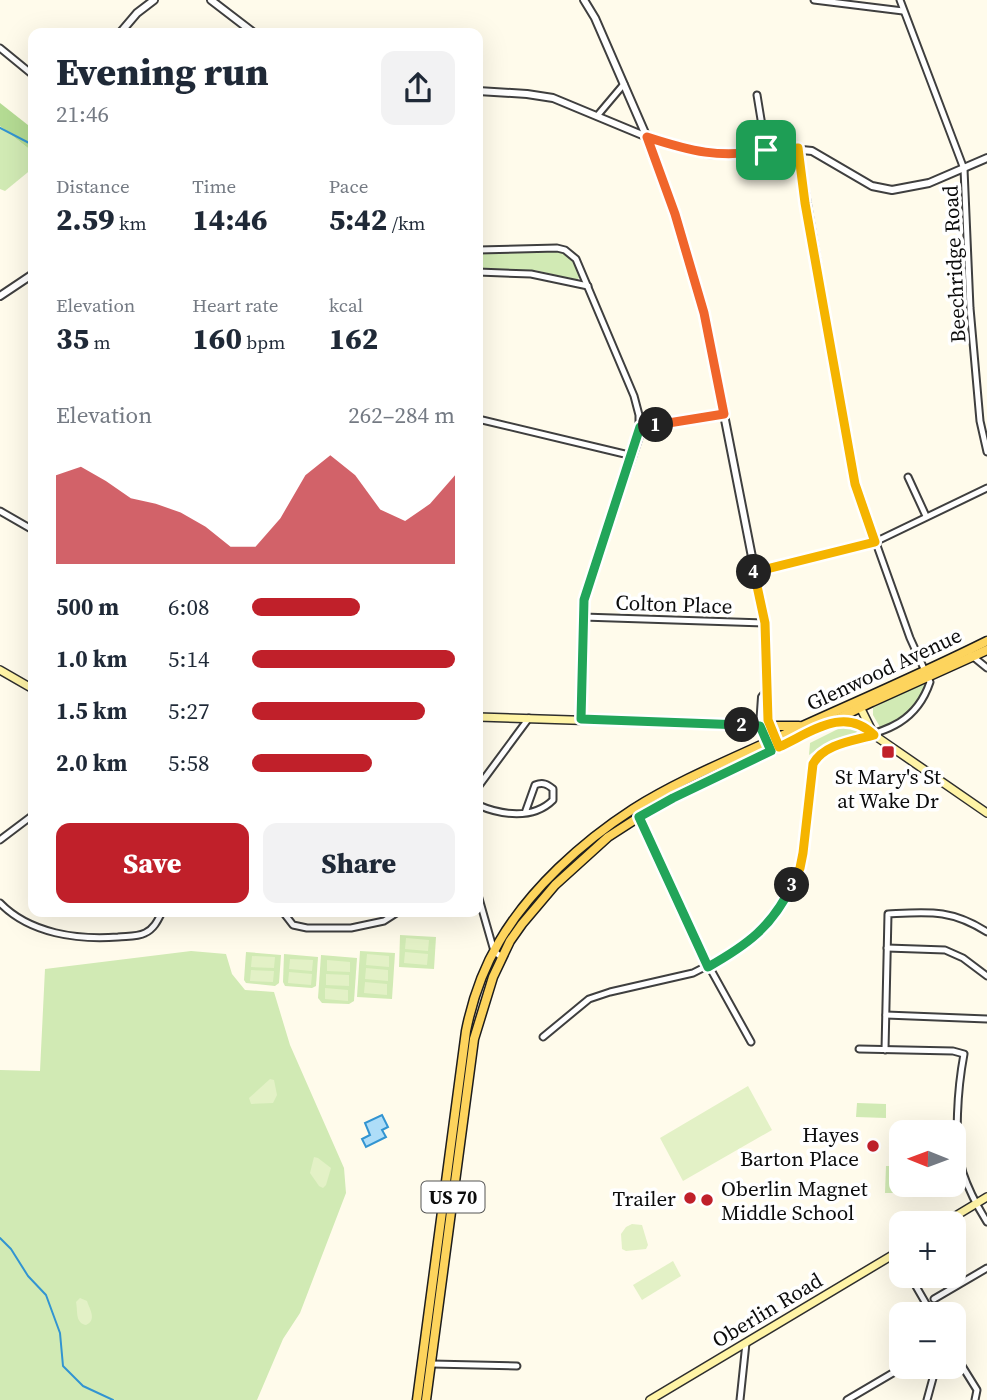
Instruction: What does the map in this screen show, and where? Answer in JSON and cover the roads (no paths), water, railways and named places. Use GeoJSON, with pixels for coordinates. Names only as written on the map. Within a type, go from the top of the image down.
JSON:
{"type":"FeatureCollection","features":[{"type":"Feature","properties":{"kind":"main road","name":"Glenwood Avenue"},"geometry":{"type":"LineString","coordinates":[[970,654],[987,641]]}},
{"type":"Feature","properties":{"kind":"main road","name":"Glenwood Avenue"},"geometry":{"type":"LineString","coordinates":[[426,1400],[474,1039],[485,996],[501,957],[522,924],[555,885],[608,837],[639,817],[773,745],[802,726],[859,705],[970,654],[987,650]]}},
{"type":"Feature","properties":{"kind":"main road"},"geometry":{"type":"LineString","coordinates":[[0,670],[28,685]]}},
{"type":"Feature","properties":{"kind":"main road","name":"Glenwood Avenue"},"geometry":{"type":"LineString","coordinates":[[418,1400],[461,1060],[470,1014],[494,951],[517,914],[553,875],[605,828],[634,808],[671,788],[835,721],[859,705]]}},
{"type":"Feature","properties":{"kind":"main road"},"geometry":{"type":"LineString","coordinates":[[859,705],[874,735]]}},
{"type":"Feature","properties":{"kind":"main road"},"geometry":{"type":"LineString","coordinates":[[483,717],[802,726]]}},
{"type":"Feature","properties":{"kind":"main road"},"geometry":{"type":"LineString","coordinates":[[835,721],[854,722],[867,728],[987,813]]}},
{"type":"Feature","properties":{"kind":"main road"},"geometry":{"type":"LineString","coordinates":[[765,725],[773,745]]}},
{"type":"Feature","properties":{"kind":"main road"},"geometry":{"type":"LineString","coordinates":[[964,1211],[987,1197]]}},
{"type":"Feature","properties":{"kind":"main road","name":"Oberlin Road"},"geometry":{"type":"LineString","coordinates":[[650,1400],[889,1260]]}},
{"type":"Feature","properties":{"kind":"street"},"geometry":{"type":"LineString","coordinates":[[124,28],[137,13],[154,0]]}},
{"type":"Feature","properties":{"kind":"street"},"geometry":{"type":"LineString","coordinates":[[211,0],[247,28]]}},
{"type":"Feature","properties":{"kind":"street"},"geometry":{"type":"LineString","coordinates":[[584,0],[595,18],[647,137],[675,214],[704,313],[765,623],[768,697],[765,725]]}},
{"type":"Feature","properties":{"kind":"street"},"geometry":{"type":"LineString","coordinates":[[814,0],[903,11]]}},
{"type":"Feature","properties":{"kind":"street","name":"Beechridge Road"},"geometry":{"type":"LineString","coordinates":[[900,0],[964,169],[970,308],[980,421],[987,452]]}},
{"type":"Feature","properties":{"kind":"street"},"geometry":{"type":"LineString","coordinates":[[0,48],[28,71]]}},
{"type":"Feature","properties":{"kind":"street"},"geometry":{"type":"LineString","coordinates":[[597,116],[624,83]]}},
{"type":"Feature","properties":{"kind":"street"},"geometry":{"type":"LineString","coordinates":[[483,91],[527,93],[553,98],[647,137],[707,154],[733,155],[798,148],[813,151],[872,186],[892,190],[929,183],[987,158]]}},
{"type":"Feature","properties":{"kind":"street"},"geometry":{"type":"LineString","coordinates":[[757,95],[766,150]]}},
{"type":"Feature","properties":{"kind":"street"},"geometry":{"type":"LineString","coordinates":[[543,1037],[589,999],[610,992],[676,979],[708,967],[742,948],[755,937],[777,912],[800,868],[813,764],[818,755],[832,747],[895,726],[912,713],[930,682],[910,638],[855,484],[805,203],[798,148]]}},
{"type":"Feature","properties":{"kind":"street"},"geometry":{"type":"LineString","coordinates":[[483,250],[545,248],[565,250],[576,259],[635,396],[640,427],[633,456],[584,600],[581,719]]}},
{"type":"Feature","properties":{"kind":"street"},"geometry":{"type":"LineString","coordinates":[[483,272],[531,274],[588,286]]}},
{"type":"Feature","properties":{"kind":"street"},"geometry":{"type":"LineString","coordinates":[[0,296],[28,277]]}},
{"type":"Feature","properties":{"kind":"street"},"geometry":{"type":"LineString","coordinates":[[640,427],[724,414]]}},
{"type":"Feature","properties":{"kind":"street"},"geometry":{"type":"LineString","coordinates":[[483,420],[633,456]]}},
{"type":"Feature","properties":{"kind":"street"},"geometry":{"type":"LineString","coordinates":[[908,477],[926,516]]}},
{"type":"Feature","properties":{"kind":"street"},"geometry":{"type":"LineString","coordinates":[[754,571],[875,542],[987,488]]}},
{"type":"Feature","properties":{"kind":"street"},"geometry":{"type":"LineString","coordinates":[[0,511],[28,527]]}},
{"type":"Feature","properties":{"kind":"street","name":"Colton Place"},"geometry":{"type":"LineString","coordinates":[[583,617],[765,623]]}},
{"type":"Feature","properties":{"kind":"street"},"geometry":{"type":"LineString","coordinates":[[970,654],[987,668]]}},
{"type":"Feature","properties":{"kind":"street"},"geometry":{"type":"LineString","coordinates":[[483,781],[529,718]]}},
{"type":"Feature","properties":{"kind":"street"},"geometry":{"type":"LineString","coordinates":[[483,807],[509,815],[524,813],[541,808],[553,800],[553,789],[548,784],[540,783],[535,786],[524,813]]}},
{"type":"Feature","properties":{"kind":"street"},"geometry":{"type":"LineString","coordinates":[[634,808],[708,967],[751,1042]]}},
{"type":"Feature","properties":{"kind":"street"},"geometry":{"type":"LineString","coordinates":[[0,840],[28,819]]}},
{"type":"Feature","properties":{"kind":"street"},"geometry":{"type":"LineString","coordinates":[[0,904],[8,912],[52,933],[93,939],[137,936],[148,932],[160,917]]}},
{"type":"Feature","properties":{"kind":"street"},"geometry":{"type":"LineString","coordinates":[[483,912],[494,951],[501,957]]}},
{"type":"Feature","properties":{"kind":"street"},"geometry":{"type":"LineString","coordinates":[[885,1050],[888,914],[955,915],[987,932]]}},
{"type":"Feature","properties":{"kind":"street"},"geometry":{"type":"LineString","coordinates":[[286,917],[293,925],[351,928],[384,921],[390,917]]}},
{"type":"Feature","properties":{"kind":"street"},"geometry":{"type":"LineString","coordinates":[[887,948],[945,950],[963,958],[987,976]]}},
{"type":"Feature","properties":{"kind":"street"},"geometry":{"type":"LineString","coordinates":[[886,1014],[987,1019]]}},
{"type":"Feature","properties":{"kind":"street"},"geometry":{"type":"LineString","coordinates":[[859,1049],[953,1051],[964,1054],[958,1092],[958,1142],[963,1174],[987,1222]]}},
{"type":"Feature","properties":{"kind":"street"},"geometry":{"type":"LineString","coordinates":[[966,1280],[987,1268]]}},
{"type":"Feature","properties":{"kind":"street"},"geometry":{"type":"LineString","coordinates":[[934,1298],[952,1288]]}},
{"type":"Feature","properties":{"kind":"street"},"geometry":{"type":"LineString","coordinates":[[740,1400],[746,1343]]}},
{"type":"Feature","properties":{"kind":"street"},"geometry":{"type":"LineString","coordinates":[[432,1364],[517,1366]]}},
{"type":"Feature","properties":{"kind":"street"},"geometry":{"type":"LineString","coordinates":[[966,1372],[977,1390],[975,1400]]}},
{"type":"Feature","properties":{"kind":"street"},"geometry":{"type":"LineString","coordinates":[[847,1400],[889,1375]]}},
{"type":"Feature","properties":{"kind":"street"},"geometry":{"type":"LineString","coordinates":[[927,1400],[933,1379]]}},
{"type":"Feature","properties":{"kind":"street"},"geometry":{"type":"LineString","coordinates":[[977,1390],[987,1391]]}},
{"type":"Feature","properties":{"kind":"water"},"geometry":{"type":"Polygon","coordinates":[[[382,1115],[388,1127],[382,1130],[386,1137],[366,1147],[362,1139],[370,1135],[365,1123],[382,1115]]]}},
{"type":"Feature","properties":{"kind":"waterway"},"geometry":{"type":"LineString","coordinates":[[0,128],[28,142]]}},
{"type":"Feature","properties":{"kind":"waterway"},"geometry":{"type":"LineString","coordinates":[[0,1238],[46,1295],[60,1333],[63,1366],[83,1386],[113,1400]]}},
{"type":"Feature","properties":{"kind":"place","name":"St Mary's St at Wake Dr"},"geometry":{"type":"Point","coordinates":[888,752]}},
{"type":"Feature","properties":{"kind":"place","name":"Hayes Barton Place"},"geometry":{"type":"Point","coordinates":[873,1146]}},
{"type":"Feature","properties":{"kind":"place","name":"Trailer"},"geometry":{"type":"Point","coordinates":[690,1198]}},
{"type":"Feature","properties":{"kind":"place","name":"Oberlin Magnet Middle School"},"geometry":{"type":"Point","coordinates":[707,1200]}}]}
